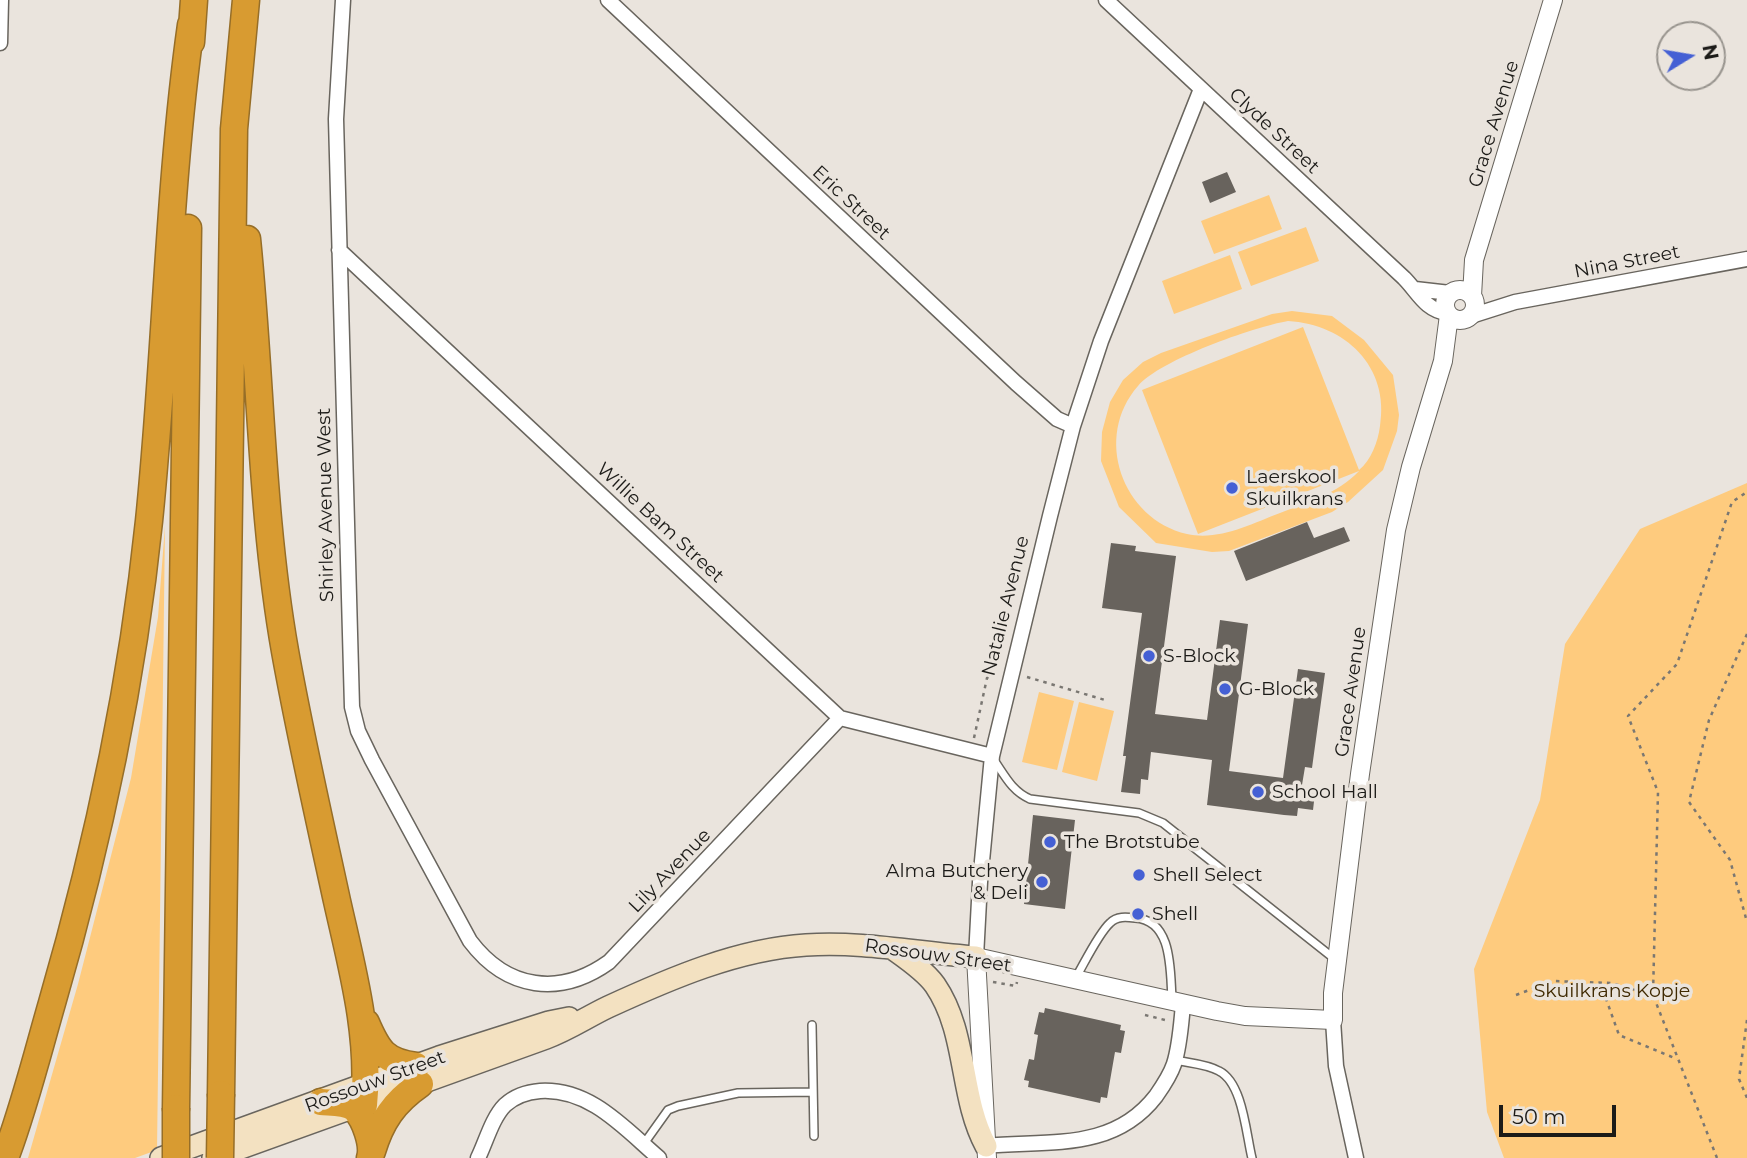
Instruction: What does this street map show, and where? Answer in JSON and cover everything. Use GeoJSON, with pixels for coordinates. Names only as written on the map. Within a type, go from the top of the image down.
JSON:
{"type":"FeatureCollection","features":[{"type":"Feature","properties":{"kind":"highway"},"geometry":{"type":"LineString","coordinates":[[220,1158],[234,129],[246,0]]}},
{"type":"Feature","properties":{"kind":"highway"},"geometry":{"type":"LineString","coordinates":[[176,1158],[192,12]]}},
{"type":"Feature","properties":{"kind":"highway"},"geometry":{"type":"LineString","coordinates":[[9,1153],[69,945],[100,825],[131,662],[149,522],[177,153],[192,12]]}},
{"type":"Feature","properties":{"kind":"highway"},"geometry":{"type":"LineString","coordinates":[[234,129],[251,277],[259,418],[284,648],[302,745],[362,1012],[380,1050],[418,1075],[387,1115],[371,1155]]}},
{"type":"Feature","properties":{"kind":"highway"},"geometry":{"type":"LineString","coordinates":[[362,1012],[361,1100],[371,1155]]}},
{"type":"Feature","properties":{"kind":"highway"},"geometry":{"type":"LineString","coordinates":[[321,1102],[361,1100]]}},
{"type":"Feature","properties":{"kind":"main road","name":"Rossouw Street"},"geometry":{"type":"LineString","coordinates":[[214,1158],[549,1022],[592,1015],[706,968],[764,951],[814,944],[848,944],[976,957]]}},
{"type":"Feature","properties":{"kind":"main road"},"geometry":{"type":"LineString","coordinates":[[892,948],[933,982],[944,1002],[956,1032],[976,1129],[986,1152]]}},
{"type":"Feature","properties":{"kind":"main road","name":"Rossouw Street"},"geometry":{"type":"LineString","coordinates":[[161,1158],[321,1102]]}},
{"type":"Feature","properties":{"kind":"street"},"geometry":{"type":"LineString","coordinates":[[0,43],[1,0]]}},
{"type":"Feature","properties":{"kind":"street","name":"Shirley Avenue West"},"geometry":{"type":"LineString","coordinates":[[342,0],[336,119],[352,707],[363,742],[450,905],[479,953],[499,969]]}},
{"type":"Feature","properties":{"kind":"street","name":"Eric Street"},"geometry":{"type":"LineString","coordinates":[[608,0],[1016,383],[1057,419],[1073,426]]}},
{"type":"Feature","properties":{"kind":"street","name":"Clyde Street"},"geometry":{"type":"LineString","coordinates":[[1106,0],[1415,289],[1461,305]]}},
{"type":"Feature","properties":{"kind":"street","name":"Grace Avenue"},"geometry":{"type":"LineString","coordinates":[[1356,1158],[1336,1066],[1333,993],[1360,775],[1396,530],[1411,467],[1553,0]]}},
{"type":"Feature","properties":{"kind":"street","name":"Natalie Avenue"},"geometry":{"type":"LineString","coordinates":[[986,1152],[976,957],[982,850],[992,756],[1073,426],[1101,341],[1200,89]]}},
{"type":"Feature","properties":{"kind":"street","name":"Willie Bam Street"},"geometry":{"type":"LineString","coordinates":[[339,250],[840,718],[992,756]]}},
{"type":"Feature","properties":{"kind":"street","name":"Nina Street"},"geometry":{"type":"LineString","coordinates":[[1461,305],[1515,303],[1747,259]]}},
{"type":"Feature","properties":{"kind":"street","name":"Lily Avenue"},"geometry":{"type":"LineString","coordinates":[[499,969],[519,979],[554,984],[589,975],[609,962],[840,718]]}},
{"type":"Feature","properties":{"kind":"street","name":"Rossouw Street"},"geometry":{"type":"LineString","coordinates":[[976,957],[1245,1016],[1333,1020]]}},
{"type":"Feature","properties":{"kind":"street"},"geometry":{"type":"LineString","coordinates":[[986,1152],[1092,1139],[1134,1119],[1150,1104],[1167,1079],[1175,1060],[1178,1003]]}},
{"type":"Feature","properties":{"kind":"street"},"geometry":{"type":"LineString","coordinates":[[478,1158],[506,1105],[522,1095],[538,1091],[563,1092],[581,1097],[659,1158]]}},
{"type":"Feature","properties":{"kind":"lane"},"geometry":{"type":"LineString","coordinates":[[992,756],[1010,785],[1030,799],[1139,813],[1163,823],[1338,961]]}},
{"type":"Feature","properties":{"kind":"lane"},"geometry":{"type":"LineString","coordinates":[[1075,979],[1110,923],[1121,917],[1142,918],[1160,930],[1168,952],[1178,1003]]}},
{"type":"Feature","properties":{"kind":"lane"},"geometry":{"type":"LineString","coordinates":[[812,1025],[814,1136]]}},
{"type":"Feature","properties":{"kind":"lane"},"geometry":{"type":"LineString","coordinates":[[1175,1060],[1212,1068],[1227,1077],[1238,1097],[1252,1158]]}},
{"type":"Feature","properties":{"kind":"lane"},"geometry":{"type":"LineString","coordinates":[[643,1144],[674,1107],[738,1093],[813,1092]]}},
{"type":"Feature","properties":{"kind":"path"},"geometry":{"type":"LineString","coordinates":[[1717,1158],[1653,995],[1658,792],[1628,716],[1677,664],[1732,502],[1747,492]]}},
{"type":"Feature","properties":{"kind":"path"},"geometry":{"type":"LineString","coordinates":[[1747,634],[1709,720],[1689,802],[1730,860],[1747,922]]}},
{"type":"Feature","properties":{"kind":"path"},"geometry":{"type":"LineString","coordinates":[[974,738],[987,678],[994,671],[1001,671]]}},
{"type":"Feature","properties":{"kind":"path"},"geometry":{"type":"LineString","coordinates":[[1022,676],[1105,700]]}},
{"type":"Feature","properties":{"kind":"path"},"geometry":{"type":"LineString","coordinates":[[1516,995],[1553,981],[1611,983],[1653,995]]}},
{"type":"Feature","properties":{"kind":"path"},"geometry":{"type":"LineString","coordinates":[[1600,982],[1619,1035],[1679,1060]]}},
{"type":"Feature","properties":{"kind":"path"},"geometry":{"type":"LineString","coordinates":[[1747,1020],[1739,1079],[1747,1098]]}},
{"type":"Feature","properties":{"kind":"green space"},"geometry":{"type":"Polygon","coordinates":[[[1269,195],[1282,229],[1214,254],[1201,221],[1269,195]]]}},
{"type":"Feature","properties":{"kind":"green space"},"geometry":{"type":"Polygon","coordinates":[[[1306,227],[1319,261],[1251,286],[1238,252],[1306,227]]]}},
{"type":"Feature","properties":{"kind":"green space"},"geometry":{"type":"Polygon","coordinates":[[[1230,255],[1242,289],[1174,314],[1162,281],[1230,255]]]}},
{"type":"Feature","properties":{"kind":"green space"},"geometry":{"type":"Polygon","coordinates":[[[1292,311],[1332,316],[1364,340],[1393,375],[1399,415],[1397,431],[1383,470],[1348,502],[1332,512],[1229,551],[1212,552],[1156,543],[1119,507],[1101,461],[1102,432],[1110,402],[1123,380],[1143,362],[1161,353],[1272,314],[1292,311]],[[1288,321],[1231,337],[1166,366],[1138,386],[1125,406],[1118,429],[1117,451],[1121,474],[1131,494],[1146,512],[1164,525],[1187,534],[1199,536],[1223,533],[1322,496],[1341,486],[1359,471],[1198,534],[1142,390],[1303,327],[1359,470],[1370,456],[1379,432],[1381,405],[1378,385],[1359,352],[1328,330],[1288,321]]]}},
{"type":"Feature","properties":{"kind":"green space","name":"Skuilkrans Kopje"},"geometry":{"type":"Polygon","coordinates":[[[1747,483],[1747,1158],[1504,1158],[1487,1112],[1474,969],[1540,800],[1565,644],[1640,529],[1747,483]]]}},
{"type":"Feature","properties":{"kind":"green space"},"geometry":{"type":"Polygon","coordinates":[[[165,526],[157,1150],[135,1158],[28,1158],[78,984],[131,778],[158,617],[165,526]]]}},
{"type":"Feature","properties":{"kind":"green space"},"geometry":{"type":"Polygon","coordinates":[[[1039,692],[1074,701],[1057,770],[1022,762],[1039,692]]]}},
{"type":"Feature","properties":{"kind":"green space"},"geometry":{"type":"Polygon","coordinates":[[[1079,702],[1114,711],[1097,781],[1062,772],[1079,702]]]}},
{"type":"Feature","properties":{"kind":"building"},"geometry":{"type":"Polygon","coordinates":[[[1227,172],[1236,192],[1210,203],[1202,182],[1227,172]]]}},
{"type":"Feature","properties":{"kind":"building"},"geometry":{"type":"Polygon","coordinates":[[[1307,522],[1314,538],[1344,527],[1350,541],[1246,581],[1234,551],[1307,522]]]}},
{"type":"Feature","properties":{"kind":"building"},"geometry":{"type":"Polygon","coordinates":[[[1111,543],[1136,546],[1135,551],[1176,556],[1155,714],[1207,720],[1220,620],[1248,624],[1229,771],[1283,778],[1298,669],[1325,673],[1312,768],[1305,767],[1301,791],[1315,793],[1313,810],[1298,808],[1297,816],[1207,805],[1212,760],[1151,752],[1148,780],[1141,779],[1140,794],[1121,792],[1126,756],[1123,756],[1142,613],[1102,608],[1111,543]]]}},
{"type":"Feature","properties":{"kind":"building"},"geometry":{"type":"Polygon","coordinates":[[[1033,815],[1075,820],[1065,909],[1024,904],[1033,815]]]}},
{"type":"Feature","properties":{"kind":"building"},"geometry":{"type":"Polygon","coordinates":[[[1045,1008],[1121,1025],[1120,1030],[1125,1031],[1121,1053],[1115,1052],[1107,1098],[1101,1097],[1100,1103],[1028,1087],[1029,1081],[1024,1080],[1029,1059],[1034,1060],[1038,1035],[1034,1034],[1039,1012],[1044,1013],[1045,1008]]]}},
{"type":"Feature","properties":{"kind":"place","name":"Laerskool Skuilkrans"},"geometry":{"type":"Point","coordinates":[1232,488]}},
{"type":"Feature","properties":{"kind":"place","name":"S-Block"},"geometry":{"type":"Point","coordinates":[1149,656]}},
{"type":"Feature","properties":{"kind":"place","name":"G-Block"},"geometry":{"type":"Point","coordinates":[1225,689]}},
{"type":"Feature","properties":{"kind":"place","name":"School Hall"},"geometry":{"type":"Point","coordinates":[1258,792]}},
{"type":"Feature","properties":{"kind":"place","name":"The Brotstube"},"geometry":{"type":"Point","coordinates":[1050,842]}},
{"type":"Feature","properties":{"kind":"place","name":"Shell Select"},"geometry":{"type":"Point","coordinates":[1139,875]}},
{"type":"Feature","properties":{"kind":"place","name":"Alma Butchery & Deli"},"geometry":{"type":"Point","coordinates":[1042,882]}},
{"type":"Feature","properties":{"kind":"place","name":"Shell"},"geometry":{"type":"Point","coordinates":[1138,914]}}]}
